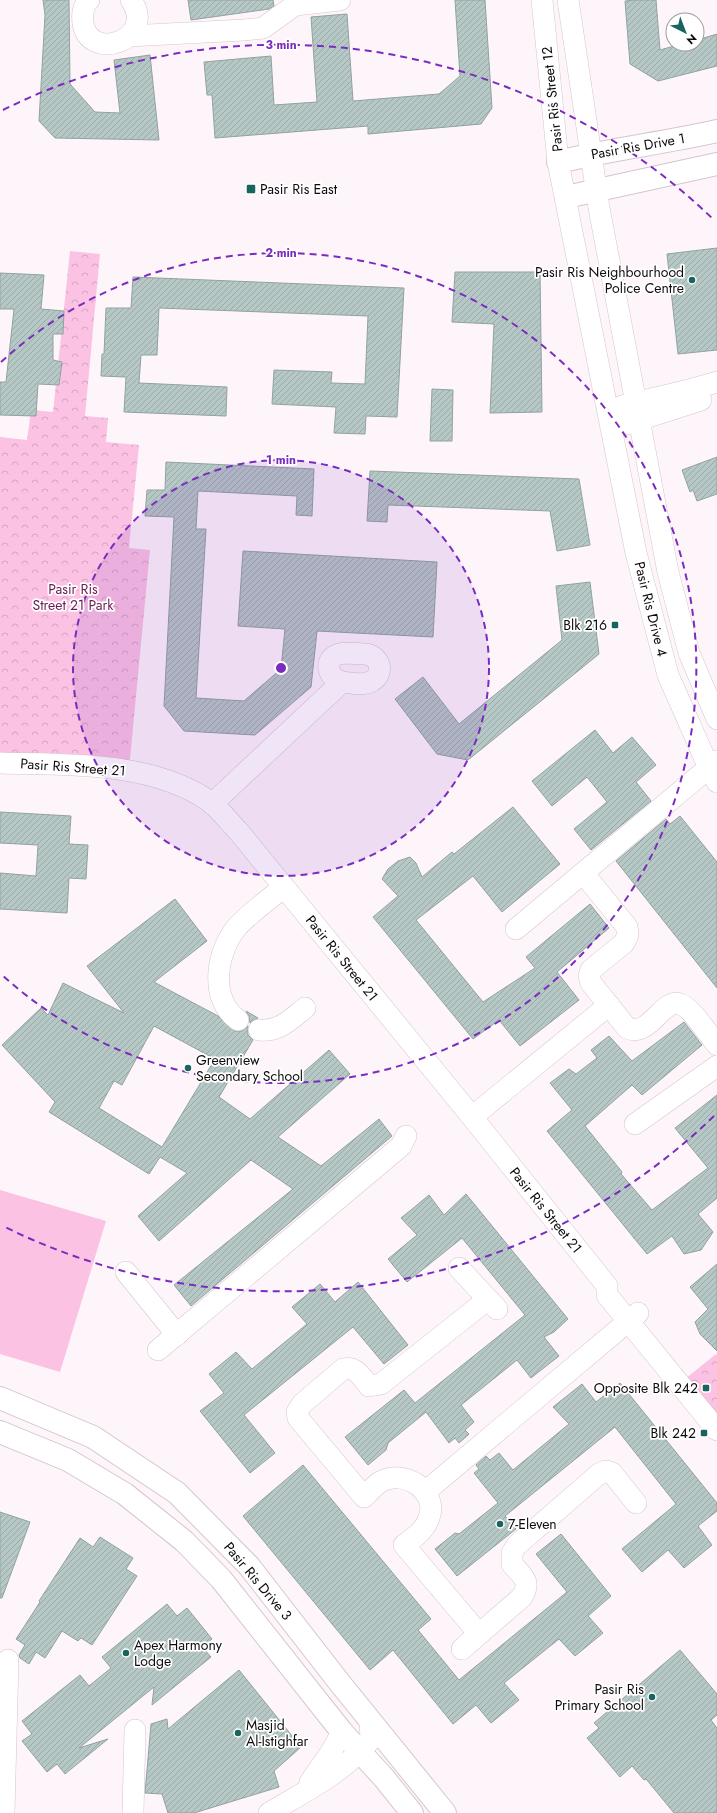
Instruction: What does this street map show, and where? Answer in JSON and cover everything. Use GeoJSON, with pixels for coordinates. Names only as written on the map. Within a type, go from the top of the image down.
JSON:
{"type":"FeatureCollection","features":[{"type":"Feature","properties":{"kind":"main road","name":"Pasir Ris Drive 1"},"geometry":{"type":"LineString","coordinates":[[558,162],[590,154],[684,138],[717,130]]}},
{"type":"Feature","properties":{"kind":"main road"},"geometry":{"type":"LineString","coordinates":[[566,197],[717,164]]}},
{"type":"Feature","properties":{"kind":"main road","name":"Pasir Ris Drive 3"},"geometry":{"type":"LineString","coordinates":[[0,1398],[93,1437],[177,1493],[249,1566],[370,1721],[445,1813]]}},
{"type":"Feature","properties":{"kind":"main road","name":"Pasir Ris Drive 3"},"geometry":{"type":"LineString","coordinates":[[0,1432],[68,1460],[125,1494],[184,1541],[220,1579],[342,1732],[384,1778],[412,1813]]}},
{"type":"Feature","properties":{"kind":"street"},"geometry":{"type":"LineString","coordinates":[[89,0],[86,3],[82,15],[84,27],[91,37],[101,43],[114,44],[125,40],[134,31],[138,19],[136,7],[131,0]]}},
{"type":"Feature","properties":{"kind":"street"},"geometry":{"type":"LineString","coordinates":[[129,36],[263,28],[295,5],[340,0]]}},
{"type":"Feature","properties":{"kind":"street","name":"Pasir Ris Street 12"},"geometry":{"type":"LineString","coordinates":[[542,0],[558,162],[566,197]]}},
{"type":"Feature","properties":{"kind":"street","name":"Pasir Ris Street 12"},"geometry":{"type":"LineString","coordinates":[[568,0],[596,190]]}},
{"type":"Feature","properties":{"kind":"street","name":"Pasir Ris Drive 4"},"geometry":{"type":"LineString","coordinates":[[596,190],[668,572],[687,645],[707,698],[717,719]]}},
{"type":"Feature","properties":{"kind":"street","name":"Pasir Ris Drive 4"},"geometry":{"type":"LineString","coordinates":[[566,197],[636,552],[668,675],[714,770]]}},
{"type":"Feature","properties":{"kind":"street"},"geometry":{"type":"LineString","coordinates":[[638,412],[717,382]]}},
{"type":"Feature","properties":{"kind":"street"},"geometry":{"type":"LineString","coordinates":[[610,418],[717,395]]}},
{"type":"Feature","properties":{"kind":"street"},"geometry":{"type":"LineString","coordinates":[[212,804],[342,682]]}},
{"type":"Feature","properties":{"kind":"street","name":"Pasir Ris Street 21"},"geometry":{"type":"LineString","coordinates":[[0,763],[122,769],[156,777],[187,788],[212,804],[239,832],[472,1117],[607,1286],[607,1295],[634,1317],[717,1409]]}},
{"type":"Feature","properties":{"kind":"street"},"geometry":{"type":"LineString","coordinates":[[516,929],[583,873],[714,770]]}},
{"type":"Feature","properties":{"kind":"street"},"geometry":{"type":"LineString","coordinates":[[583,873],[627,926],[628,935],[624,943],[591,970],[589,976],[591,983],[627,1028],[634,1031],[641,1029],[672,1004],[680,1004],[688,1009],[717,1045]]}},
{"type":"Feature","properties":{"kind":"street"},"geometry":{"type":"LineString","coordinates":[[238,1020],[227,1010],[218,990],[219,973],[223,954],[237,927],[284,887]]}},
{"type":"Feature","properties":{"kind":"street"},"geometry":{"type":"LineString","coordinates":[[472,1117],[609,1005]]}},
{"type":"Feature","properties":{"kind":"street"},"geometry":{"type":"LineString","coordinates":[[259,1030],[270,1031],[282,1026],[305,1008]]}},
{"type":"Feature","properties":{"kind":"street"},"geometry":{"type":"LineString","coordinates":[[635,1124],[717,1066]]}},
{"type":"Feature","properties":{"kind":"street"},"geometry":{"type":"LineString","coordinates":[[158,1350],[401,1146],[406,1136]]}},
{"type":"Feature","properties":{"kind":"street"},"geometry":{"type":"LineString","coordinates":[[459,1268],[492,1304],[381,1384],[370,1386],[356,1370],[350,1368],[343,1369],[302,1404],[297,1412],[298,1418],[364,1497],[380,1482],[396,1478],[406,1479],[416,1483],[425,1492],[430,1500],[432,1510],[429,1520],[418,1535],[404,1545],[479,1634]]}},
{"type":"Feature","properties":{"kind":"street"},"geometry":{"type":"LineString","coordinates":[[126,1272],[177,1335]]}},
{"type":"Feature","properties":{"kind":"street"},"geometry":{"type":"LineString","coordinates":[[425,1492],[634,1317]]}},
{"type":"Feature","properties":{"kind":"street","name":"Pasir Ris Street 21"},"geometry":{"type":"LineString","coordinates":[[634,1317],[717,1430]]}},
{"type":"Feature","properties":{"kind":"street"},"geometry":{"type":"LineString","coordinates":[[462,1649],[522,1597],[527,1589],[526,1581],[512,1564],[512,1553],[517,1545],[599,1474],[606,1471],[612,1473],[636,1503]]}},
{"type":"Feature","properties":{"kind":"street"},"geometry":{"type":"LineString","coordinates":[[5,1812],[8,1660]]}},
{"type":"Feature","properties":{"kind":"street"},"geometry":{"type":"LineString","coordinates":[[269,1813],[301,1794],[360,1753],[371,1740],[370,1721]]}},
{"type":"Feature","properties":{"kind":"street"},"geometry":{"type":"LineString","coordinates":[[133,1813],[135,1730]]}},
{"type":"Feature","properties":{"kind":"street"},"geometry":{"type":"LineString","coordinates":[[301,1794],[331,1752],[342,1732]]}},
{"type":"Feature","properties":{"kind":"green space","name":"Pasir Ris Street 21 Park"},"geometry":{"type":"Polygon","coordinates":[[[70,251],[100,254],[85,416],[108,418],[106,442],[139,445],[129,548],[150,550],[129,769],[0,754],[0,437],[27,440],[31,410],[53,412],[70,251]]]}},
{"type":"Feature","properties":{"kind":"green space"},"geometry":{"type":"Polygon","coordinates":[[[0,1190],[106,1221],[60,1372],[0,1354],[0,1190]]]}},
{"type":"Feature","properties":{"kind":"green space"},"geometry":{"type":"Polygon","coordinates":[[[716,1354],[717,1356],[717,1416],[685,1379],[716,1354]]]}},
{"type":"Feature","properties":{"kind":"building"},"geometry":{"type":"Polygon","coordinates":[[[43,0],[69,0],[70,84],[95,112],[120,113],[114,60],[150,55],[159,140],[55,138],[39,121],[45,15],[43,0]]]}},
{"type":"Feature","properties":{"kind":"building"},"geometry":{"type":"Polygon","coordinates":[[[188,0],[273,0],[274,6],[269,9],[191,20],[188,0]]]}},
{"type":"Feature","properties":{"kind":"building"},"geometry":{"type":"Polygon","coordinates":[[[455,0],[485,0],[492,108],[481,124],[368,134],[368,126],[215,138],[212,95],[207,95],[204,62],[271,56],[274,105],[317,102],[311,17],[347,14],[353,101],[439,94],[460,76],[455,0]]]}},
{"type":"Feature","properties":{"kind":"building"},"geometry":{"type":"Polygon","coordinates":[[[656,0],[660,50],[665,49],[665,52],[705,52],[705,38],[717,34],[717,66],[658,81],[630,64],[625,1],[656,0]]]}},
{"type":"Feature","properties":{"kind":"building","name":"Pasir Ris Neighbourhood Police Centre"},"geometry":{"type":"Polygon","coordinates":[[[717,248],[717,350],[678,354],[667,254],[717,248]]]}},
{"type":"Feature","properties":{"kind":"building"},"geometry":{"type":"Polygon","coordinates":[[[455,272],[540,272],[542,412],[490,413],[494,324],[452,322],[455,272]]]}},
{"type":"Feature","properties":{"kind":"building"},"geometry":{"type":"Polygon","coordinates":[[[0,273],[44,275],[41,309],[64,311],[63,334],[53,334],[53,360],[62,362],[59,385],[38,384],[36,416],[0,415],[0,382],[6,382],[14,309],[0,309],[0,273]]]}},
{"type":"Feature","properties":{"kind":"building"},"geometry":{"type":"Polygon","coordinates":[[[133,277],[404,288],[397,417],[366,416],[365,434],[334,433],[336,407],[272,404],[274,370],[332,372],[331,383],[365,384],[368,316],[159,308],[157,355],[141,355],[139,383],[227,387],[226,416],[124,412],[126,377],[101,376],[102,354],[104,354],[106,308],[131,308],[133,277]]]}},
{"type":"Feature","properties":{"kind":"building"},"geometry":{"type":"Polygon","coordinates":[[[432,389],[453,390],[452,441],[430,441],[432,389]]]}},
{"type":"Feature","properties":{"kind":"building"},"geometry":{"type":"Polygon","coordinates":[[[717,457],[717,494],[697,501],[693,490],[690,492],[682,470],[717,457]]]}},
{"type":"Feature","properties":{"kind":"building"},"geometry":{"type":"Polygon","coordinates":[[[166,462],[314,469],[312,516],[296,515],[297,496],[198,491],[196,529],[206,529],[196,698],[244,701],[281,669],[285,629],[238,626],[243,551],[437,562],[433,637],[317,631],[311,687],[255,735],[184,731],[164,706],[174,517],[145,516],[147,490],[165,490],[166,462]]]}},
{"type":"Feature","properties":{"kind":"building"},"geometry":{"type":"Polygon","coordinates":[[[370,471],[579,479],[590,545],[557,551],[550,511],[388,505],[387,522],[367,521],[370,471]]]}},
{"type":"Feature","properties":{"kind":"building"},"geometry":{"type":"Polygon","coordinates":[[[590,582],[599,654],[468,760],[437,754],[395,699],[423,677],[459,724],[562,640],[556,586],[590,582]]]}},
{"type":"Feature","properties":{"kind":"building"},"geometry":{"type":"Polygon","coordinates":[[[595,730],[613,753],[632,737],[656,765],[636,782],[651,801],[591,850],[574,829],[607,802],[587,777],[552,806],[532,781],[595,730]]]}},
{"type":"Feature","properties":{"kind":"building"},"geometry":{"type":"Polygon","coordinates":[[[513,807],[560,864],[502,912],[473,876],[416,920],[483,1002],[535,968],[526,957],[590,904],[609,928],[557,972],[579,1000],[520,1046],[499,1020],[473,1039],[373,917],[398,896],[382,879],[388,869],[398,861],[410,857],[416,863],[422,877],[452,852],[454,854],[513,807]]]}},
{"type":"Feature","properties":{"kind":"building"},"geometry":{"type":"Polygon","coordinates":[[[0,812],[71,816],[69,844],[88,845],[86,879],[69,878],[67,913],[0,909],[0,873],[36,876],[38,845],[0,843],[0,812]]]}},
{"type":"Feature","properties":{"kind":"building"},"geometry":{"type":"Polygon","coordinates":[[[680,816],[717,862],[717,988],[616,861],[666,819],[670,824],[680,816]]]}},
{"type":"Feature","properties":{"kind":"building"},"geometry":{"type":"Polygon","coordinates":[[[175,899],[207,941],[154,982],[218,1016],[235,1031],[242,1031],[248,1026],[248,1035],[253,1040],[219,1097],[250,1119],[329,1050],[350,1074],[278,1137],[321,1166],[379,1119],[392,1136],[191,1306],[174,1285],[293,1189],[251,1160],[159,1241],[138,1216],[187,1173],[160,1157],[149,1174],[49,1112],[55,1102],[2,1045],[41,1008],[48,1015],[63,983],[124,1013],[87,966],[175,899]],[[154,1026],[122,1085],[114,1081],[99,1108],[162,1147],[215,1059],[154,1026]]]}},
{"type":"Feature","properties":{"kind":"building"},"geometry":{"type":"Polygon","coordinates":[[[246,1011],[258,1018],[250,1023],[249,1016],[246,1011]]]}},
{"type":"Feature","properties":{"kind":"building"},"geometry":{"type":"Polygon","coordinates":[[[684,1022],[702,1045],[642,1095],[632,1085],[585,1126],[622,1172],[621,1174],[652,1210],[708,1168],[675,1128],[717,1095],[717,1198],[698,1214],[713,1232],[701,1250],[684,1254],[672,1236],[647,1254],[547,1131],[572,1110],[550,1083],[569,1069],[576,1074],[597,1058],[591,1050],[609,1036],[632,1061],[684,1022]]]}},
{"type":"Feature","properties":{"kind":"building"},"geometry":{"type":"Polygon","coordinates":[[[466,1194],[568,1319],[554,1332],[544,1337],[559,1356],[531,1378],[517,1360],[461,1405],[474,1422],[465,1430],[469,1434],[459,1443],[455,1438],[449,1443],[426,1412],[388,1443],[386,1450],[368,1465],[345,1437],[404,1390],[415,1403],[525,1315],[462,1238],[407,1282],[388,1259],[417,1235],[401,1218],[429,1195],[444,1215],[466,1194]]]}},
{"type":"Feature","properties":{"kind":"building"},"geometry":{"type":"Polygon","coordinates":[[[717,1264],[717,1351],[700,1334],[695,1322],[708,1309],[690,1287],[717,1264]]]}},
{"type":"Feature","properties":{"kind":"building"},"geometry":{"type":"Polygon","coordinates":[[[358,1282],[408,1345],[384,1364],[353,1327],[244,1415],[275,1453],[250,1473],[200,1411],[224,1393],[209,1374],[236,1352],[252,1369],[307,1324],[292,1307],[320,1284],[335,1302],[358,1282]]]}},
{"type":"Feature","properties":{"kind":"building"},"geometry":{"type":"Polygon","coordinates":[[[620,1383],[717,1503],[717,1511],[698,1526],[712,1545],[684,1568],[668,1550],[642,1572],[622,1549],[676,1504],[615,1427],[505,1516],[516,1529],[457,1576],[435,1549],[455,1533],[459,1534],[498,1503],[474,1473],[479,1469],[476,1465],[486,1456],[490,1460],[499,1453],[513,1470],[569,1424],[553,1407],[582,1384],[596,1402],[620,1383]]]}},
{"type":"Feature","properties":{"kind":"building"},"geometry":{"type":"Polygon","coordinates":[[[303,1465],[431,1619],[418,1630],[459,1680],[567,1592],[536,1554],[561,1534],[611,1596],[588,1616],[603,1633],[575,1656],[559,1639],[504,1683],[519,1700],[491,1723],[476,1705],[453,1724],[393,1650],[370,1670],[243,1516],[303,1465]]]}},
{"type":"Feature","properties":{"kind":"building"},"geometry":{"type":"Polygon","coordinates":[[[0,1512],[30,1522],[2,1598],[0,1598],[0,1512]]]}},
{"type":"Feature","properties":{"kind":"building"},"geometry":{"type":"Polygon","coordinates":[[[100,1537],[133,1558],[126,1569],[137,1576],[92,1645],[81,1638],[78,1641],[62,1631],[45,1658],[36,1652],[29,1664],[20,1658],[19,1655],[25,1645],[16,1639],[80,1538],[93,1547],[100,1537]]]}},
{"type":"Feature","properties":{"kind":"building","name":"Apex Harmony Lodge"},"geometry":{"type":"Polygon","coordinates":[[[167,1604],[177,1616],[187,1608],[212,1639],[202,1647],[211,1657],[152,1705],[154,1687],[79,1748],[108,1739],[65,1774],[57,1764],[47,1772],[22,1741],[32,1734],[22,1721],[80,1675],[89,1686],[111,1668],[102,1657],[167,1604]]]}},
{"type":"Feature","properties":{"kind":"building"},"geometry":{"type":"Polygon","coordinates":[[[680,1650],[717,1694],[717,1715],[711,1720],[717,1728],[717,1813],[674,1813],[646,1779],[644,1780],[632,1766],[620,1777],[587,1738],[599,1728],[594,1723],[680,1650]]]}},
{"type":"Feature","properties":{"kind":"building"},"geometry":{"type":"Polygon","coordinates":[[[239,1670],[301,1747],[274,1771],[279,1787],[194,1813],[168,1813],[162,1794],[145,1793],[151,1724],[167,1719],[168,1729],[239,1670]]]}},
{"type":"Feature","properties":{"kind":"place","name":"Pasir Ris East"},"geometry":{"type":"Point","coordinates":[251,189]}},
{"type":"Feature","properties":{"kind":"place","name":"Pasir Ris Neighbourhood Police Centre"},"geometry":{"type":"Point","coordinates":[692,280]}},
{"type":"Feature","properties":{"kind":"place","name":"Blk 216"},"geometry":{"type":"Point","coordinates":[615,625]}},
{"type":"Feature","properties":{"kind":"place","name":"Greenview Secondary School"},"geometry":{"type":"Point","coordinates":[188,1068]}},
{"type":"Feature","properties":{"kind":"place","name":"Opposite Blk 242"},"geometry":{"type":"Point","coordinates":[706,1388]}},
{"type":"Feature","properties":{"kind":"place","name":"Blk 242"},"geometry":{"type":"Point","coordinates":[704,1433]}},
{"type":"Feature","properties":{"kind":"place","name":"7-Eleven"},"geometry":{"type":"Point","coordinates":[500,1524]}},
{"type":"Feature","properties":{"kind":"place","name":"Apex Harmony Lodge"},"geometry":{"type":"Point","coordinates":[126,1653]}},
{"type":"Feature","properties":{"kind":"place","name":"Pasir Ris Primary School"},"geometry":{"type":"Point","coordinates":[652,1697]}},
{"type":"Feature","properties":{"kind":"place","name":"Masjid Al-Istighfar"},"geometry":{"type":"Point","coordinates":[238,1733]}}]}
